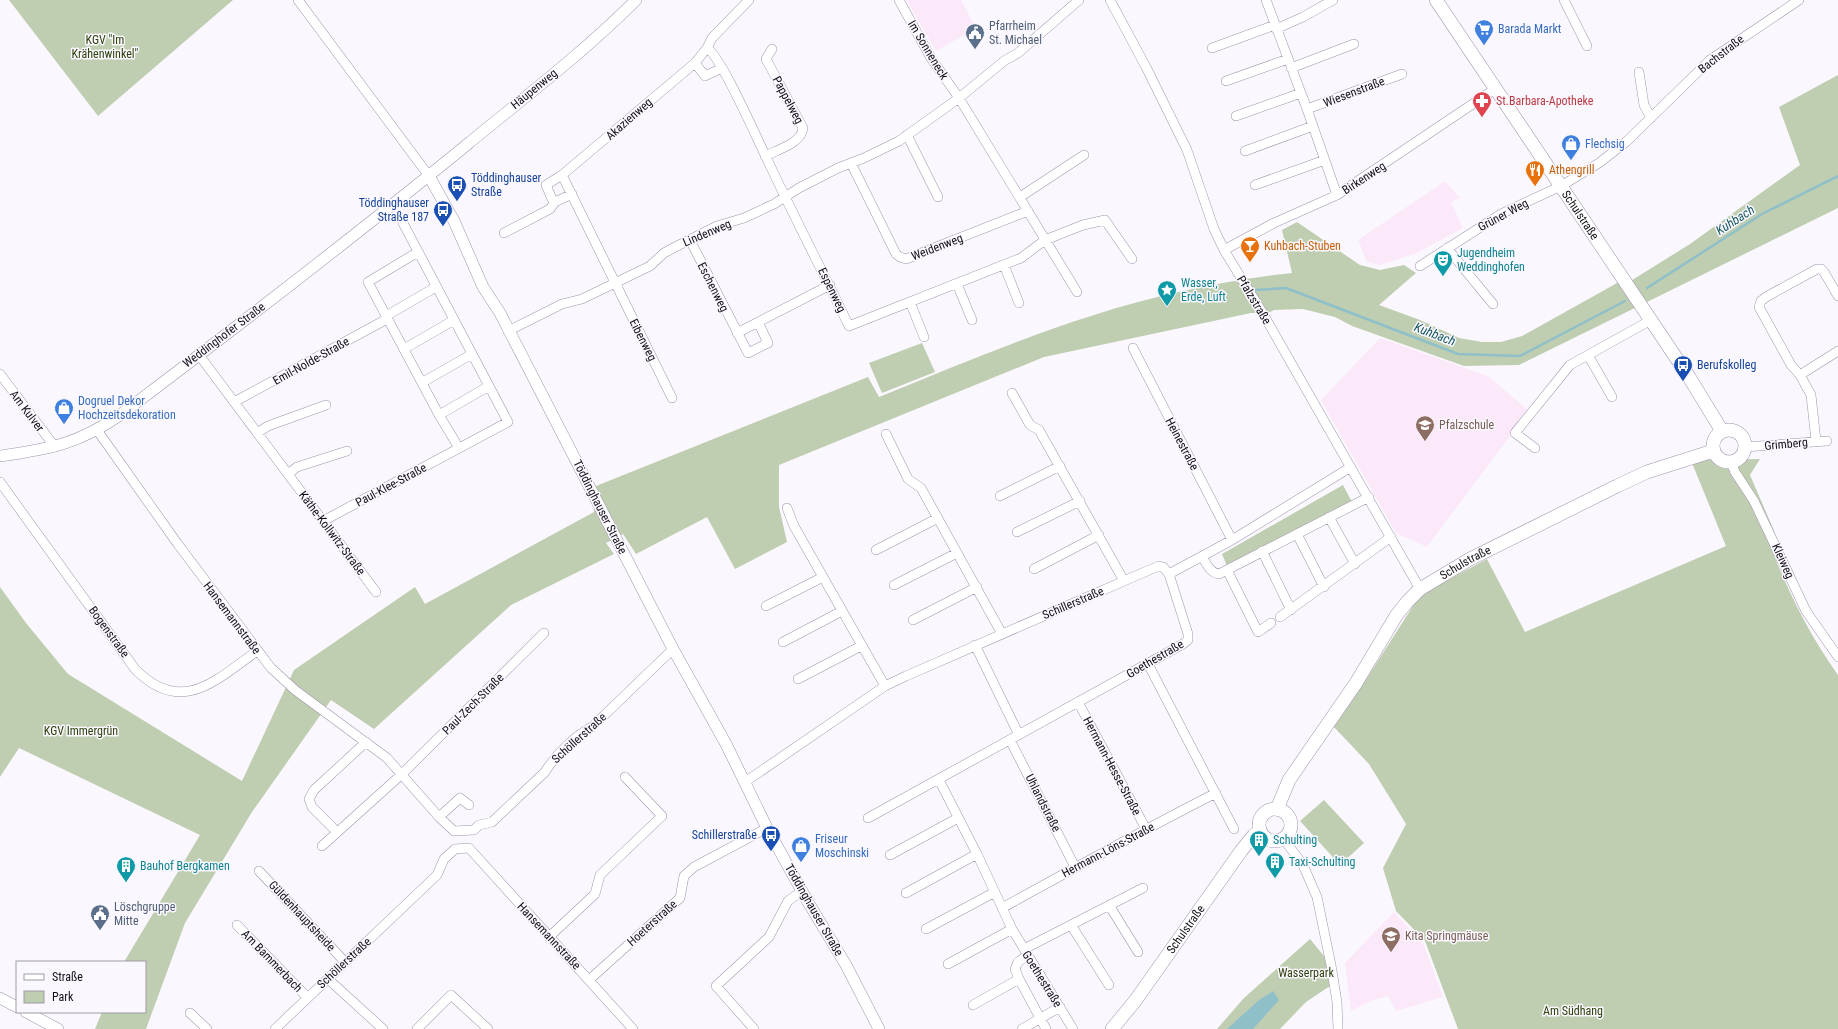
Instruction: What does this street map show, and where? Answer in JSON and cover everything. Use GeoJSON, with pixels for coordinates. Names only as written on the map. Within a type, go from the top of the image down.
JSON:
{"type":"FeatureCollection","features":[{"type":"Feature","properties":{"kind":"main road","name":"Schulstraße"},"geometry":{"type":"LineString","coordinates":[[1436,0],[1651,320],[1722,431]]}},
{"type":"Feature","properties":{"kind":"main road"},"geometry":{"type":"LineString","coordinates":[[1727,430],[1737,432],[1744,439],[1745,447],[1740,458],[1727,463],[1718,459],[1713,451],[1713,441],[1722,431],[1727,430]]}},
{"type":"Feature","properties":{"kind":"main road","name":"Schulstraße"},"geometry":{"type":"LineString","coordinates":[[1282,812],[1297,770],[1356,682],[1396,616],[1420,589],[1470,559],[1612,488],[1647,472],[1713,451]]}},
{"type":"Feature","properties":{"kind":"main road"},"geometry":{"type":"LineString","coordinates":[[1268,811],[1282,812],[1291,825],[1287,835],[1276,841],[1268,839],[1260,831],[1260,822],[1264,814],[1268,811]]}},
{"type":"Feature","properties":{"kind":"main road","name":"Schulstraße"},"geometry":{"type":"LineString","coordinates":[[1112,1029],[1135,1001],[1241,851],[1254,835],[1260,831]]}},
{"type":"Feature","properties":{"kind":"street","name":"Töddinghauser Straße"},"geometry":{"type":"LineString","coordinates":[[298,0],[429,176],[454,221],[483,287],[500,313],[673,649],[726,744],[744,782],[802,891],[846,965],[879,1029]]}},
{"type":"Feature","properties":{"kind":"street","name":"Häupenweg"},"geometry":{"type":"LineString","coordinates":[[429,176],[581,50],[636,0]]}},
{"type":"Feature","properties":{"kind":"street","name":"Akazienweg"},"geometry":{"type":"LineString","coordinates":[[555,202],[552,199],[546,185],[562,175],[695,63],[707,48],[712,38],[748,0]]}},
{"type":"Feature","properties":{"kind":"street","name":"Im Sonneneck"},"geometry":{"type":"LineString","coordinates":[[899,0],[931,58],[959,98]]}},
{"type":"Feature","properties":{"kind":"street","name":"Lindenweg"},"geometry":{"type":"LineString","coordinates":[[508,331],[562,304],[582,299],[650,266],[664,253],[717,226],[744,218],[805,184],[878,151],[907,135],[959,98],[1004,61],[1030,44],[1078,0]]}},
{"type":"Feature","properties":{"kind":"street","name":"Pfalzstraße"},"geometry":{"type":"LineString","coordinates":[[1110,0],[1187,150],[1214,229],[1224,250],[1262,312],[1369,497],[1420,589]]}},
{"type":"Feature","properties":{"kind":"street","name":"Wiesenstraße"},"geometry":{"type":"LineString","coordinates":[[1266,0],[1307,109],[1337,195]]}},
{"type":"Feature","properties":{"kind":"street"},"geometry":{"type":"LineString","coordinates":[[1212,48],[1303,17],[1334,0]]}},
{"type":"Feature","properties":{"kind":"street"},"geometry":{"type":"LineString","coordinates":[[1564,0],[1587,46]]}},
{"type":"Feature","properties":{"kind":"street","name":"Bachstraße"},"geometry":{"type":"LineString","coordinates":[[1561,186],[1600,163],[1626,142],[1700,70],[1720,53],[1798,0]]}},
{"type":"Feature","properties":{"kind":"street"},"geometry":{"type":"LineString","coordinates":[[1226,81],[1354,44]]}},
{"type":"Feature","properties":{"kind":"street"},"geometry":{"type":"LineString","coordinates":[[707,48],[715,55],[722,68],[785,196]]}},
{"type":"Feature","properties":{"kind":"street","name":"Pappelweg"},"geometry":{"type":"LineString","coordinates":[[765,156],[798,139],[803,134],[803,128],[766,59],[772,49]]}},
{"type":"Feature","properties":{"kind":"street"},"geometry":{"type":"LineString","coordinates":[[695,63],[706,76],[722,68]]}},
{"type":"Feature","properties":{"kind":"street"},"geometry":{"type":"LineString","coordinates":[[1639,72],[1644,105],[1651,118]]}},
{"type":"Feature","properties":{"kind":"street","name":"Wiesenstraße"},"geometry":{"type":"LineString","coordinates":[[1307,109],[1402,74]]}},
{"type":"Feature","properties":{"kind":"street","name":"Birkenweg"},"geometry":{"type":"LineString","coordinates":[[1224,250],[1274,223],[1337,195],[1495,89]]}},
{"type":"Feature","properties":{"kind":"street"},"geometry":{"type":"LineString","coordinates":[[1236,116],[1301,93]]}},
{"type":"Feature","properties":{"kind":"street"},"geometry":{"type":"LineString","coordinates":[[959,98],[1077,292]]}},
{"type":"Feature","properties":{"kind":"street"},"geometry":{"type":"LineString","coordinates":[[1245,151],[1313,126]]}},
{"type":"Feature","properties":{"kind":"street"},"geometry":{"type":"LineString","coordinates":[[907,135],[938,197]]}},
{"type":"Feature","properties":{"kind":"street"},"geometry":{"type":"LineString","coordinates":[[1020,197],[1084,155]]}},
{"type":"Feature","properties":{"kind":"street"},"geometry":{"type":"LineString","coordinates":[[1255,185],[1325,160]]}},
{"type":"Feature","properties":{"kind":"street","name":"Weidenweg"},"geometry":{"type":"LineString","coordinates":[[851,163],[896,254],[900,258],[906,259],[1028,211]]}},
{"type":"Feature","properties":{"kind":"street"},"geometry":{"type":"LineString","coordinates":[[562,175],[615,283]]}},
{"type":"Feature","properties":{"kind":"street","name":"Weddinghofer Straße"},"geometry":{"type":"LineString","coordinates":[[0,456],[55,447],[97,430],[120,415],[362,230],[429,176]]}},
{"type":"Feature","properties":{"kind":"street","name":"Grüner Weg"},"geometry":{"type":"LineString","coordinates":[[1420,266],[1501,214],[1561,186]]}},
{"type":"Feature","properties":{"kind":"street"},"geometry":{"type":"LineString","coordinates":[[504,232],[550,210],[555,202],[572,194]]}},
{"type":"Feature","properties":{"kind":"street","name":"Espenweg"},"geometry":{"type":"LineString","coordinates":[[785,196],[849,326],[1021,258],[1045,240],[1083,225],[1105,220],[1132,259]]}},
{"type":"Feature","properties":{"kind":"street"},"geometry":{"type":"LineString","coordinates":[[403,223],[489,386],[440,415]]}},
{"type":"Feature","properties":{"kind":"street","name":"Eschenweg"},"geometry":{"type":"LineString","coordinates":[[690,240],[748,354],[768,343],[758,322]]}},
{"type":"Feature","properties":{"kind":"street"},"geometry":{"type":"LineString","coordinates":[[1447,248],[1493,304]]}},
{"type":"Feature","properties":{"kind":"street"},"geometry":{"type":"LineString","coordinates":[[418,252],[368,282],[386,318],[459,448]]}},
{"type":"Feature","properties":{"kind":"street"},"geometry":{"type":"LineString","coordinates":[[1004,265],[1019,303]]}},
{"type":"Feature","properties":{"kind":"street"},"geometry":{"type":"LineString","coordinates":[[1816,441],[1811,395],[1800,375],[1790,365],[1759,308],[1761,301],[1817,269],[1821,269],[1824,272],[1838,296]]}},
{"type":"Feature","properties":{"kind":"street","name":"Eibenweg"},"geometry":{"type":"LineString","coordinates":[[615,283],[672,398]]}},
{"type":"Feature","properties":{"kind":"street"},"geometry":{"type":"LineString","coordinates":[[957,284],[972,320]]}},
{"type":"Feature","properties":{"kind":"street"},"geometry":{"type":"LineString","coordinates":[[737,333],[830,285]]}},
{"type":"Feature","properties":{"kind":"street","name":"Emil-Nolde-Straße"},"geometry":{"type":"LineString","coordinates":[[234,402],[386,318],[436,287]]}},
{"type":"Feature","properties":{"kind":"street"},"geometry":{"type":"LineString","coordinates":[[910,302],[924,337]]}},
{"type":"Feature","properties":{"kind":"street"},"geometry":{"type":"LineString","coordinates":[[404,349],[454,320]]}},
{"type":"Feature","properties":{"kind":"street"},"geometry":{"type":"LineString","coordinates":[[1535,448],[1516,433],[1570,365],[1651,320]]}},
{"type":"Feature","properties":{"kind":"street","name":"Heinestraße"},"geometry":{"type":"LineString","coordinates":[[1133,348],[1232,540]]}},
{"type":"Feature","properties":{"kind":"street"},"geometry":{"type":"LineString","coordinates":[[1800,375],[1838,352]]}},
{"type":"Feature","properties":{"kind":"street"},"geometry":{"type":"LineString","coordinates":[[422,382],[472,354]]}},
{"type":"Feature","properties":{"kind":"street","name":"Käthe-Kollwitz-Straße"},"geometry":{"type":"LineString","coordinates":[[199,355],[376,592]]}},
{"type":"Feature","properties":{"kind":"street"},"geometry":{"type":"LineString","coordinates":[[1588,355],[1612,397]]}},
{"type":"Feature","properties":{"kind":"street","name":"Am Kulver"},"geometry":{"type":"LineString","coordinates":[[0,374],[55,447]]}},
{"type":"Feature","properties":{"kind":"street","name":"Paul-Klee-Straße"},"geometry":{"type":"LineString","coordinates":[[323,521],[508,422],[489,386]]}},
{"type":"Feature","properties":{"kind":"street"},"geometry":{"type":"LineString","coordinates":[[1012,393],[1030,424],[1039,430],[1124,581]]}},
{"type":"Feature","properties":{"kind":"street"},"geometry":{"type":"LineString","coordinates":[[257,433],[268,426],[326,404]]}},
{"type":"Feature","properties":{"kind":"street","name":"Hansemannstraße"},"geometry":{"type":"LineString","coordinates":[[97,430],[177,543],[271,668],[295,690],[387,758],[439,817],[454,831],[462,831]]}},
{"type":"Feature","properties":{"kind":"street"},"geometry":{"type":"LineString","coordinates":[[886,434],[908,479],[921,488],[1002,634]]}},
{"type":"Feature","properties":{"kind":"street","name":"Grimberg"},"geometry":{"type":"LineString","coordinates":[[1745,447],[1827,440]]}},
{"type":"Feature","properties":{"kind":"street"},"geometry":{"type":"LineString","coordinates":[[288,474],[297,467],[347,451]]}},
{"type":"Feature","properties":{"kind":"street","name":"Kleiweg"},"geometry":{"type":"LineString","coordinates":[[1732,462],[1735,472],[1754,501],[1806,611],[1838,657]]}},
{"type":"Feature","properties":{"kind":"street"},"geometry":{"type":"LineString","coordinates":[[1000,496],[1060,466]]}},
{"type":"Feature","properties":{"kind":"street"},"geometry":{"type":"LineString","coordinates":[[1169,574],[1232,540],[1351,467]]}},
{"type":"Feature","properties":{"kind":"street","name":"Bogenstraße"},"geometry":{"type":"LineString","coordinates":[[0,482],[135,669],[147,681],[159,688],[173,691],[188,692],[200,689],[212,683],[257,651]]}},
{"type":"Feature","properties":{"kind":"street"},"geometry":{"type":"LineString","coordinates":[[1202,557],[1214,573],[1219,574],[1369,497]]}},
{"type":"Feature","properties":{"kind":"street"},"geometry":{"type":"LineString","coordinates":[[1018,532],[1080,501]]}},
{"type":"Feature","properties":{"kind":"street"},"geometry":{"type":"LineString","coordinates":[[786,508],[794,526],[885,686]]}},
{"type":"Feature","properties":{"kind":"street"},"geometry":{"type":"LineString","coordinates":[[1329,517],[1355,564]]}},
{"type":"Feature","properties":{"kind":"street"},"geometry":{"type":"LineString","coordinates":[[876,550],[938,518]]}},
{"type":"Feature","properties":{"kind":"street"},"geometry":{"type":"LineString","coordinates":[[1297,534],[1324,587]]}},
{"type":"Feature","properties":{"kind":"street"},"geometry":{"type":"LineString","coordinates":[[1034,569],[1099,535]]}},
{"type":"Feature","properties":{"kind":"street"},"geometry":{"type":"LineString","coordinates":[[1280,618],[1392,538]]}},
{"type":"Feature","properties":{"kind":"street"},"geometry":{"type":"LineString","coordinates":[[1262,551],[1291,610]]}},
{"type":"Feature","properties":{"kind":"street"},"geometry":{"type":"LineString","coordinates":[[894,585],[957,553]]}},
{"type":"Feature","properties":{"kind":"street","name":"Schillerstraße"},"geometry":{"type":"LineString","coordinates":[[744,782],[885,686],[975,645],[1159,566],[1166,569],[1169,574]]}},
{"type":"Feature","properties":{"kind":"street"},"geometry":{"type":"LineString","coordinates":[[1227,570],[1258,632],[1271,623]]}},
{"type":"Feature","properties":{"kind":"street","name":"Goethestraße"},"geometry":{"type":"LineString","coordinates":[[868,818],[1148,664],[1188,640],[1188,634],[1169,574]]}},
{"type":"Feature","properties":{"kind":"street"},"geometry":{"type":"LineString","coordinates":[[766,606],[823,577]]}},
{"type":"Feature","properties":{"kind":"street"},"geometry":{"type":"LineString","coordinates":[[913,620],[977,587]]}},
{"type":"Feature","properties":{"kind":"street"},"geometry":{"type":"LineString","coordinates":[[783,642],[842,612]]}},
{"type":"Feature","properties":{"kind":"street","name":"Paul-Zech-Straße"},"geometry":{"type":"LineString","coordinates":[[402,774],[544,633]]}},
{"type":"Feature","properties":{"kind":"street"},"geometry":{"type":"LineString","coordinates":[[975,645],[1019,735]]}},
{"type":"Feature","properties":{"kind":"street"},"geometry":{"type":"LineString","coordinates":[[798,679],[861,646]]}},
{"type":"Feature","properties":{"kind":"street","name":"Schöllerstraße"},"geometry":{"type":"LineString","coordinates":[[462,831],[474,830],[479,825],[492,822],[545,772],[550,763],[582,732],[592,727],[673,649]]}},
{"type":"Feature","properties":{"kind":"street"},"geometry":{"type":"LineString","coordinates":[[1148,664],[1234,829]]}},
{"type":"Feature","properties":{"kind":"street","name":"Hermann-Hesse-Straße"},"geometry":{"type":"LineString","coordinates":[[1078,702],[1146,829]]}},
{"type":"Feature","properties":{"kind":"street","name":"Uhlandstraße"},"geometry":{"type":"LineString","coordinates":[[1010,740],[1075,866]]}},
{"type":"Feature","properties":{"kind":"street"},"geometry":{"type":"LineString","coordinates":[[332,828],[312,807],[309,799],[314,790],[366,742]]}},
{"type":"Feature","properties":{"kind":"street"},"geometry":{"type":"LineString","coordinates":[[322,846],[402,774]]}},
{"type":"Feature","properties":{"kind":"street"},"geometry":{"type":"LineString","coordinates":[[549,937],[595,894],[600,875],[662,816],[625,776]]}},
{"type":"Feature","properties":{"kind":"street","name":"Goethestraße"},"geometry":{"type":"LineString","coordinates":[[939,780],[977,854],[1012,929],[1073,1029]]}},
{"type":"Feature","properties":{"kind":"street","name":"Hermann-Löns-Straße"},"geometry":{"type":"LineString","coordinates":[[1002,908],[1075,866],[1110,850],[1146,829],[1216,793]]}},
{"type":"Feature","properties":{"kind":"street"},"geometry":{"type":"LineString","coordinates":[[439,817],[460,798],[469,805]]}},
{"type":"Feature","properties":{"kind":"street"},"geometry":{"type":"LineString","coordinates":[[890,855],[958,818]]}},
{"type":"Feature","properties":{"kind":"street","name":"Hoeterstraße"},"geometry":{"type":"LineString","coordinates":[[589,980],[680,898],[684,876],[694,867],[768,828]]}},
{"type":"Feature","properties":{"kind":"street"},"geometry":{"type":"LineString","coordinates":[[1283,838],[1303,865],[1317,897],[1337,1002],[1338,1029]]}},
{"type":"Feature","properties":{"kind":"street","name":"Hansemannstraße"},"geometry":{"type":"LineString","coordinates":[[462,849],[469,848],[633,1029]]}},
{"type":"Feature","properties":{"kind":"street","name":"Schöllerstraße"},"geometry":{"type":"LineString","coordinates":[[275,1029],[437,875],[444,859],[455,849],[462,849]]}},
{"type":"Feature","properties":{"kind":"street"},"geometry":{"type":"LineString","coordinates":[[906,893],[977,854]]}},
{"type":"Feature","properties":{"kind":"street","name":"Güldenhauptsheide"},"geometry":{"type":"LineString","coordinates":[[259,871],[345,962]]}},
{"type":"Feature","properties":{"kind":"street"},"geometry":{"type":"LineString","coordinates":[[1046,1029],[1019,979],[1015,969],[1018,962],[1026,952],[1071,925],[1143,888]]}},
{"type":"Feature","properties":{"kind":"street"},"geometry":{"type":"LineString","coordinates":[[754,1029],[716,986],[768,937],[788,901],[802,891]]}},
{"type":"Feature","properties":{"kind":"street"},"geometry":{"type":"LineString","coordinates":[[926,929],[995,892]]}},
{"type":"Feature","properties":{"kind":"street"},"geometry":{"type":"LineString","coordinates":[[1109,905],[1138,952]]}},
{"type":"Feature","properties":{"kind":"street","name":"Am Bammerbach"},"geometry":{"type":"LineString","coordinates":[[237,925],[307,997]]}},
{"type":"Feature","properties":{"kind":"street"},"geometry":{"type":"LineString","coordinates":[[1071,925],[1109,985]]}},
{"type":"Feature","properties":{"kind":"street"},"geometry":{"type":"LineString","coordinates":[[948,964],[1012,929]]}},
{"type":"Feature","properties":{"kind":"street"},"geometry":{"type":"LineString","coordinates":[[328,979],[383,1029]]}},
{"type":"Feature","properties":{"kind":"street"},"geometry":{"type":"LineString","coordinates":[[973,1005],[1019,979]]}},
{"type":"Feature","properties":{"kind":"street"},"geometry":{"type":"LineString","coordinates":[[417,1029],[451,995],[488,1029]]}},
{"type":"Feature","properties":{"kind":"street"},"geometry":{"type":"LineString","coordinates":[[0,998],[16,1006]]}},
{"type":"Feature","properties":{"kind":"street"},"geometry":{"type":"LineString","coordinates":[[1022,1029],[1060,1007]]}},
{"type":"Feature","properties":{"kind":"street"},"geometry":{"type":"LineString","coordinates":[[28,1013],[58,1029]]}},
{"type":"Feature","properties":{"kind":"street"},"geometry":{"type":"LineString","coordinates":[[190,1013],[207,1029]]}},
{"type":"Feature","properties":{"kind":"shaded area"},"geometry":{"type":"Polygon","coordinates":[[[961,0],[976,28],[936,51],[907,1],[961,0]]]}},
{"type":"Feature","properties":{"kind":"shaded area"},"geometry":{"type":"Polygon","coordinates":[[[1445,181],[1460,198],[1451,202],[1463,228],[1417,253],[1380,265],[1367,262],[1358,240],[1445,181]]]}},
{"type":"Feature","properties":{"kind":"shaded area","name":"Pfalzschule"},"geometry":{"type":"Polygon","coordinates":[[[1380,338],[1488,376],[1529,411],[1427,547],[1396,533],[1321,400],[1380,338]]]}},
{"type":"Feature","properties":{"kind":"shaded area","name":"Kita Springmäuse"},"geometry":{"type":"Polygon","coordinates":[[[1394,912],[1423,943],[1443,997],[1396,1011],[1388,996],[1373,1000],[1351,1011],[1345,963],[1394,912]]]}},
{"type":"Feature","properties":{"kind":"green space","name":"KGV \"Im Krähenwinkel\""},"geometry":{"type":"Polygon","coordinates":[[[9,0],[233,0],[98,116],[9,0]]]}},
{"type":"Feature","properties":{"kind":"green space","name":"KGV Immergrün"},"geometry":{"type":"Polygon","coordinates":[[[1838,75],[1838,208],[1519,365],[1464,366],[1352,326],[1335,317],[1303,309],[1274,310],[1268,313],[1251,313],[1044,357],[779,465],[779,507],[787,542],[735,569],[707,517],[636,554],[623,534],[606,543],[614,554],[511,605],[374,729],[331,700],[252,812],[185,923],[146,1029],[95,1029],[102,1013],[146,1013],[146,961],[125,961],[200,835],[19,748],[0,777],[0,587],[26,623],[68,674],[242,781],[294,670],[415,587],[425,604],[594,512],[596,486],[868,377],[879,397],[1013,343],[1118,308],[1192,289],[1292,273],[1282,230],[1297,222],[1360,265],[1380,270],[1404,265],[1416,273],[1379,305],[1420,320],[1459,338],[1482,342],[1501,342],[1522,336],[1626,278],[1629,282],[1690,244],[1800,165],[1779,107],[1838,75]]]}},
{"type":"Feature","properties":{"kind":"green space"},"geometry":{"type":"Polygon","coordinates":[[[922,343],[935,372],[882,393],[869,363],[922,343]]]}},
{"type":"Feature","properties":{"kind":"green space","name":"Am Südhang"},"geometry":{"type":"Polygon","coordinates":[[[1760,459],[1750,475],[1775,533],[1765,532],[1780,570],[1797,606],[1826,658],[1838,675],[1838,1029],[1458,1029],[1425,941],[1396,911],[1383,868],[1406,824],[1369,764],[1333,726],[1360,689],[1420,595],[1487,559],[1525,632],[1726,546],[1692,463],[1703,460],[1760,459]]]}},
{"type":"Feature","properties":{"kind":"green space"},"geometry":{"type":"Polygon","coordinates":[[[1343,485],[1352,502],[1227,566],[1222,554],[1343,485]]]}},
{"type":"Feature","properties":{"kind":"green space"},"geometry":{"type":"Polygon","coordinates":[[[1324,800],[1364,843],[1340,865],[1300,821],[1324,800]]]}},
{"type":"Feature","properties":{"kind":"green space","name":"Wasserpark"},"geometry":{"type":"Polygon","coordinates":[[[1310,939],[1329,962],[1333,984],[1306,1002],[1280,1029],[1217,1029],[1244,998],[1310,939]]]}},
{"type":"Feature","properties":{"kind":"water"},"geometry":{"type":"Polygon","coordinates":[[[1273,991],[1279,1000],[1253,1029],[1227,1029],[1259,1000],[1273,991]]]}},
{"type":"Feature","properties":{"kind":"waterway","name":"Kuhbach"},"geometry":{"type":"LineString","coordinates":[[1647,288],[1762,214],[1838,176]]}},
{"type":"Feature","properties":{"kind":"waterway","name":"Kuhbach"},"geometry":{"type":"LineString","coordinates":[[1256,290],[1286,288],[1458,354],[1520,356],[1625,301]]}},
{"type":"Feature","properties":{"kind":"place","name":"Barada Markt"},"geometry":{"type":"Point","coordinates":[1484,46]}},
{"type":"Feature","properties":{"kind":"place","name":"Pfarrheim St. Michael"},"geometry":{"type":"Point","coordinates":[975,50]}},
{"type":"Feature","properties":{"kind":"place","name":"St.Barbara-Apotheke"},"geometry":{"type":"Point","coordinates":[1482,118]}},
{"type":"Feature","properties":{"kind":"place","name":"Flechsig"},"geometry":{"type":"Point","coordinates":[1571,161]}},
{"type":"Feature","properties":{"kind":"place","name":"Athengrill"},"geometry":{"type":"Point","coordinates":[1535,187]}},
{"type":"Feature","properties":{"kind":"place","name":"Töddinghauser Straße"},"geometry":{"type":"Point","coordinates":[457,202]}},
{"type":"Feature","properties":{"kind":"place","name":"Töddinghauser Straße 187"},"geometry":{"type":"Point","coordinates":[443,227]}},
{"type":"Feature","properties":{"kind":"place","name":"Kuhbach-Stuben"},"geometry":{"type":"Point","coordinates":[1250,263]}},
{"type":"Feature","properties":{"kind":"place","name":"Jugendheim Weddinghofen"},"geometry":{"type":"Point","coordinates":[1443,277]}},
{"type":"Feature","properties":{"kind":"place","name":"Wasser, Erde, Luft"},"geometry":{"type":"Point","coordinates":[1167,307]}},
{"type":"Feature","properties":{"kind":"place","name":"Berufskolleg"},"geometry":{"type":"Point","coordinates":[1683,382]}},
{"type":"Feature","properties":{"kind":"place","name":"Dogruel Dekor Hochzeitsdekoration"},"geometry":{"type":"Point","coordinates":[64,425]}},
{"type":"Feature","properties":{"kind":"place","name":"Pfalzschule"},"geometry":{"type":"Point","coordinates":[1425,442]}},
{"type":"Feature","properties":{"kind":"place","name":"Schillerstraße"},"geometry":{"type":"Point","coordinates":[771,852]}},
{"type":"Feature","properties":{"kind":"place","name":"Schulting"},"geometry":{"type":"Point","coordinates":[1259,857]}},
{"type":"Feature","properties":{"kind":"place","name":"Friseur Moschinski"},"geometry":{"type":"Point","coordinates":[801,863]}},
{"type":"Feature","properties":{"kind":"place","name":"Taxi-Schulting"},"geometry":{"type":"Point","coordinates":[1275,879]}},
{"type":"Feature","properties":{"kind":"place","name":"Bauhof Bergkamen"},"geometry":{"type":"Point","coordinates":[126,883]}},
{"type":"Feature","properties":{"kind":"place","name":"Löschgruppe Mitte"},"geometry":{"type":"Point","coordinates":[100,931]}},
{"type":"Feature","properties":{"kind":"place","name":"Kita Springmäuse"},"geometry":{"type":"Point","coordinates":[1391,953]}}]}
